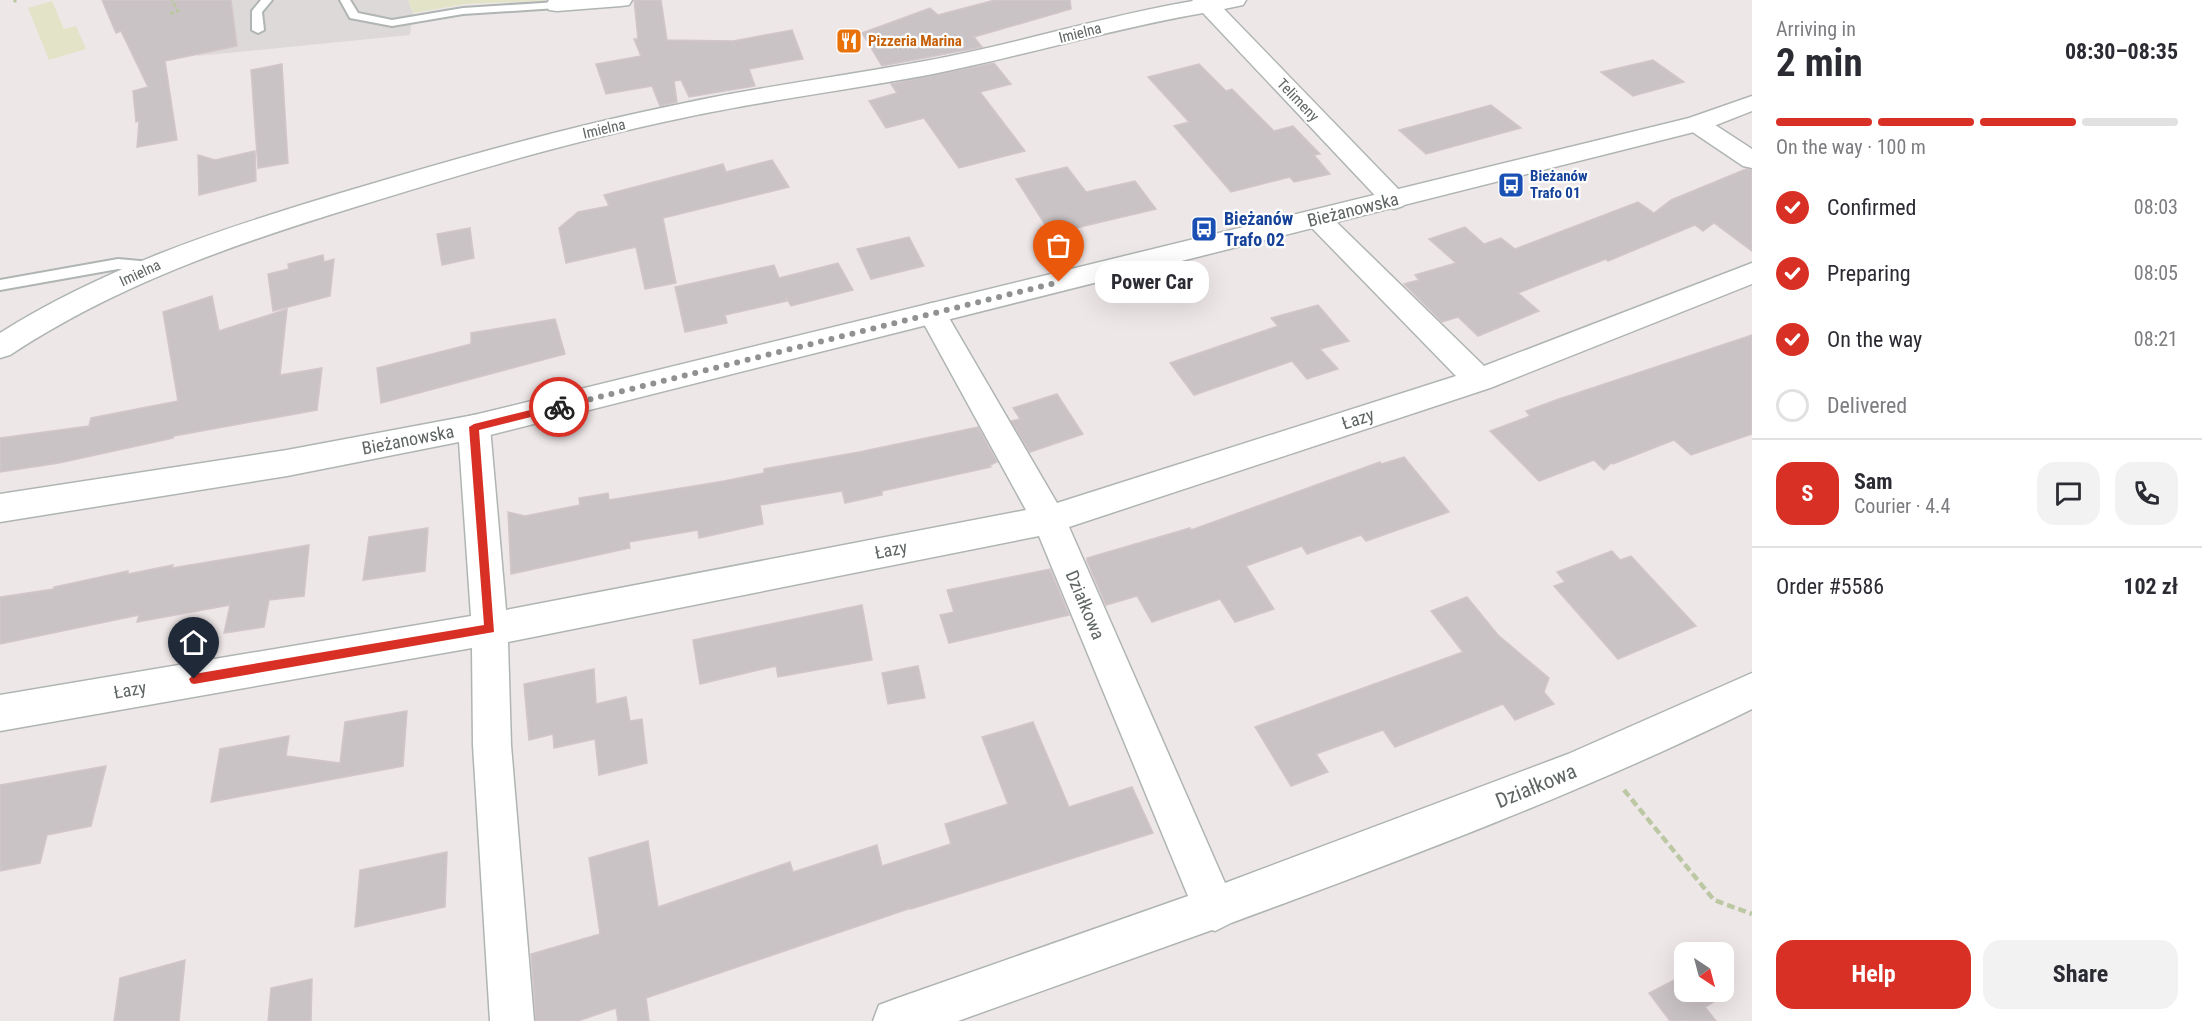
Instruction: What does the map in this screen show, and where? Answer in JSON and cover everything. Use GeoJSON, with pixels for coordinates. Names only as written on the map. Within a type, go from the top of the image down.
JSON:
{"type":"FeatureCollection","features":[{"type":"Feature","properties":{"kind":"street"},"geometry":{"type":"LineString","coordinates":[[557,5],[621,0]]}},
{"type":"Feature","properties":{"kind":"street","name":"Imielna"},"geometry":{"type":"LineString","coordinates":[[0,347],[67,308],[151,267],[283,220],[546,142],[688,109],[999,53],[1206,2],[1235,0]]}},
{"type":"Feature","properties":{"kind":"street","name":"Telimeny"},"geometry":{"type":"LineString","coordinates":[[1206,2],[1394,200]]}},
{"type":"Feature","properties":{"kind":"street","name":"Bieżanowska"},"geometry":{"type":"LineString","coordinates":[[0,508],[287,464],[474,427],[730,366],[932,313],[1697,124],[1752,103]]}},
{"type":"Feature","properties":{"kind":"street"},"geometry":{"type":"LineString","coordinates":[[1697,124],[1752,160]]}},
{"type":"Feature","properties":{"kind":"street"},"geometry":{"type":"LineString","coordinates":[[1318,219],[1479,380]]}},
{"type":"Feature","properties":{"kind":"street","name":"Łazy"},"geometry":{"type":"LineString","coordinates":[[0,713],[490,629],[1048,520],[1479,380],[1752,273]]}},
{"type":"Feature","properties":{"kind":"street","name":"Działkowa"},"geometry":{"type":"LineString","coordinates":[[932,313],[1048,520],[1215,910]]}},
{"type":"Feature","properties":{"kind":"street"},"geometry":{"type":"LineString","coordinates":[[474,427],[490,629],[492,745],[512,1021]]}},
{"type":"Feature","properties":{"kind":"street","name":"Działkowa"},"geometry":{"type":"LineString","coordinates":[[895,1021],[1215,910],[1636,747],[1752,690]]}},
{"type":"Feature","properties":{"kind":"lane"},"geometry":{"type":"LineString","coordinates":[[258,30],[257,11],[267,0]]}},
{"type":"Feature","properties":{"kind":"lane"},"geometry":{"type":"LineString","coordinates":[[345,0],[354,16],[392,23],[463,10],[557,5]]}},
{"type":"Feature","properties":{"kind":"lane"},"geometry":{"type":"LineString","coordinates":[[0,285],[118,264],[151,267]]}},
{"type":"Feature","properties":{"kind":"path"},"geometry":{"type":"LineString","coordinates":[[170,14],[178,11],[172,0]]}},
{"type":"Feature","properties":{"kind":"path"},"geometry":{"type":"LineString","coordinates":[[1600,761],[1714,900],[1752,914]]}},
{"type":"Feature","properties":{"kind":"shaded area"},"geometry":{"type":"Polygon","coordinates":[[[195,0],[408,0],[413,13],[410,35],[197,56],[195,0]]]}},
{"type":"Feature","properties":{"kind":"green space"},"geometry":{"type":"Polygon","coordinates":[[[408,0],[558,0],[466,4],[413,13],[408,0]]]}},
{"type":"Feature","properties":{"kind":"green space"},"geometry":{"type":"Polygon","coordinates":[[[52,1],[64,29],[76,26],[86,49],[49,60],[28,8],[52,1]]]}},
{"type":"Feature","properties":{"kind":"building"},"geometry":{"type":"Polygon","coordinates":[[[102,0],[231,0],[237,46],[165,61],[177,140],[137,147],[139,121],[136,122],[133,91],[148,87],[121,31],[116,33],[102,0]]]}},
{"type":"Feature","properties":{"kind":"building"},"geometry":{"type":"Polygon","coordinates":[[[634,0],[661,0],[667,40],[733,41],[792,30],[803,59],[749,69],[755,86],[689,97],[681,80],[674,81],[677,102],[660,106],[652,86],[606,94],[596,64],[641,56],[634,39],[638,39],[634,0]]]}},
{"type":"Feature","properties":{"kind":"building"},"geometry":{"type":"Polygon","coordinates":[[[995,0],[1070,0],[1071,9],[974,37],[982,47],[882,66],[862,33],[930,8],[938,15],[995,0]]]}},
{"type":"Feature","properties":{"kind":"building"},"geometry":{"type":"Polygon","coordinates":[[[1653,60],[1684,82],[1633,96],[1601,72],[1653,60]]]}},
{"type":"Feature","properties":{"kind":"building"},"geometry":{"type":"Polygon","coordinates":[[[994,63],[1011,84],[980,92],[1025,151],[959,168],[924,118],[886,128],[869,101],[897,93],[891,84],[994,63]]]}},
{"type":"Feature","properties":{"kind":"building"},"geometry":{"type":"Polygon","coordinates":[[[282,64],[288,163],[258,168],[251,70],[282,64]]]}},
{"type":"Feature","properties":{"kind":"building"},"geometry":{"type":"Polygon","coordinates":[[[1199,64],[1226,91],[1232,89],[1274,131],[1293,126],[1320,154],[1314,155],[1330,174],[1294,182],[1290,177],[1231,192],[1174,126],[1189,122],[1148,77],[1199,64]]]}},
{"type":"Feature","properties":{"kind":"building"},"geometry":{"type":"Polygon","coordinates":[[[1491,105],[1521,128],[1426,154],[1399,130],[1491,105]]]}},
{"type":"Feature","properties":{"kind":"building"},"geometry":{"type":"Polygon","coordinates":[[[255,151],[256,181],[199,195],[198,155],[215,160],[255,151]]]}},
{"type":"Feature","properties":{"kind":"building"},"geometry":{"type":"Polygon","coordinates":[[[772,160],[789,187],[663,218],[676,283],[645,289],[636,247],[566,263],[559,228],[578,212],[609,206],[604,195],[723,164],[726,172],[772,160]]]}},
{"type":"Feature","properties":{"kind":"building"},"geometry":{"type":"Polygon","coordinates":[[[1067,167],[1086,192],[1135,181],[1156,209],[1051,234],[1016,179],[1067,167]]]}},
{"type":"Feature","properties":{"kind":"building"},"geometry":{"type":"Polygon","coordinates":[[[1746,169],[1752,170],[1752,251],[1714,223],[1703,231],[1695,225],[1608,261],[1606,259],[1518,293],[1539,311],[1478,336],[1458,317],[1442,322],[1404,284],[1419,280],[1415,275],[1456,263],[1429,239],[1465,227],[1484,244],[1501,238],[1515,249],[1638,202],[1654,213],[1671,200],[1746,169]]]}},
{"type":"Feature","properties":{"kind":"building"},"geometry":{"type":"Polygon","coordinates":[[[470,228],[474,258],[442,265],[437,234],[470,228]]]}},
{"type":"Feature","properties":{"kind":"building"},"geometry":{"type":"Polygon","coordinates":[[[909,237],[924,266],[871,279],[857,249],[909,237]]]}},
{"type":"Feature","properties":{"kind":"building"},"geometry":{"type":"Polygon","coordinates":[[[323,255],[324,262],[334,259],[330,296],[273,311],[268,274],[289,269],[288,264],[323,255]]]}},
{"type":"Feature","properties":{"kind":"building"},"geometry":{"type":"Polygon","coordinates":[[[838,263],[853,290],[791,306],[786,297],[787,301],[725,315],[727,323],[685,332],[675,287],[774,265],[779,278],[838,263]]]}},
{"type":"Feature","properties":{"kind":"building"},"geometry":{"type":"Polygon","coordinates":[[[212,296],[219,331],[287,309],[280,375],[322,368],[317,410],[174,436],[59,463],[0,472],[0,438],[89,426],[91,418],[178,401],[163,312],[212,296]]]}},
{"type":"Feature","properties":{"kind":"building"},"geometry":{"type":"Polygon","coordinates":[[[1318,305],[1349,341],[1320,349],[1338,369],[1307,379],[1292,361],[1194,395],[1170,363],[1278,326],[1271,318],[1318,305]]]}},
{"type":"Feature","properties":{"kind":"building"},"geometry":{"type":"Polygon","coordinates":[[[555,319],[565,354],[381,403],[377,368],[471,344],[471,333],[555,319]]]}},
{"type":"Feature","properties":{"kind":"building"},"geometry":{"type":"Polygon","coordinates":[[[1752,335],[1752,434],[1691,455],[1674,440],[1611,463],[1604,470],[1594,460],[1539,481],[1490,431],[1530,416],[1526,411],[1556,400],[1752,335]]]}},
{"type":"Feature","properties":{"kind":"building"},"geometry":{"type":"Polygon","coordinates":[[[1057,394],[1083,434],[1030,452],[1011,421],[1020,419],[1013,408],[1057,394]]]}},
{"type":"Feature","properties":{"kind":"building"},"geometry":{"type":"Polygon","coordinates":[[[978,427],[997,462],[990,465],[991,467],[882,491],[882,495],[845,503],[842,491],[760,505],[763,524],[699,538],[698,530],[629,542],[630,548],[511,574],[508,512],[525,516],[580,505],[579,498],[608,493],[609,500],[724,481],[764,473],[764,469],[978,427]]]}},
{"type":"Feature","properties":{"kind":"building"},"geometry":{"type":"Polygon","coordinates":[[[1404,457],[1449,512],[1366,541],[1361,535],[1307,554],[1302,546],[1246,566],[1274,609],[1235,622],[1220,599],[1152,622],[1137,596],[1106,605],[1087,561],[1087,558],[1190,528],[1191,530],[1380,462],[1381,464],[1404,457]]]}},
{"type":"Feature","properties":{"kind":"building"},"geometry":{"type":"Polygon","coordinates":[[[428,528],[425,571],[363,580],[369,537],[428,528]]]}},
{"type":"Feature","properties":{"kind":"building"},"geometry":{"type":"Polygon","coordinates":[[[309,545],[304,596],[269,600],[264,627],[224,633],[230,605],[137,622],[139,615],[0,644],[0,597],[54,589],[54,587],[128,571],[128,574],[173,565],[172,568],[309,545]]]}},
{"type":"Feature","properties":{"kind":"building"},"geometry":{"type":"Polygon","coordinates":[[[1612,551],[1620,560],[1631,556],[1696,626],[1618,659],[1554,586],[1565,582],[1557,572],[1612,551]]]}},
{"type":"Feature","properties":{"kind":"building"},"geometry":{"type":"Polygon","coordinates":[[[1050,569],[1069,615],[949,643],[940,615],[954,612],[947,590],[1050,569]]]}},
{"type":"Feature","properties":{"kind":"building"},"geometry":{"type":"Polygon","coordinates":[[[1467,597],[1498,635],[1549,678],[1544,692],[1554,704],[1515,720],[1503,704],[1395,747],[1383,730],[1316,754],[1328,772],[1291,786],[1255,727],[1463,652],[1431,611],[1467,597]]]}},
{"type":"Feature","properties":{"kind":"building"},"geometry":{"type":"Polygon","coordinates":[[[862,605],[872,660],[778,677],[776,666],[700,684],[693,640],[862,605]]]}},
{"type":"Feature","properties":{"kind":"building"},"geometry":{"type":"Polygon","coordinates":[[[918,666],[925,698],[888,704],[882,673],[918,666]]]}},
{"type":"Feature","properties":{"kind":"building"},"geometry":{"type":"Polygon","coordinates":[[[594,669],[596,704],[626,697],[630,721],[642,719],[647,763],[599,775],[595,739],[554,748],[553,734],[529,740],[524,684],[594,669]]]}},
{"type":"Feature","properties":{"kind":"building"},"geometry":{"type":"Polygon","coordinates":[[[407,711],[403,766],[211,802],[220,749],[289,736],[286,756],[340,763],[345,722],[407,711]]]}},
{"type":"Feature","properties":{"kind":"building"},"geometry":{"type":"Polygon","coordinates":[[[1033,722],[1069,807],[1132,787],[1153,833],[911,908],[646,998],[649,1021],[618,1021],[616,1008],[578,1021],[536,1021],[531,954],[600,934],[589,858],[648,841],[658,907],[790,862],[793,872],[877,845],[882,866],[951,844],[945,824],[1008,804],[982,737],[1033,722]]]}},
{"type":"Feature","properties":{"kind":"building"},"geometry":{"type":"Polygon","coordinates":[[[106,766],[91,826],[47,835],[40,863],[0,871],[0,785],[106,766]]]}},
{"type":"Feature","properties":{"kind":"building"},"geometry":{"type":"Polygon","coordinates":[[[447,852],[445,907],[355,927],[360,870],[447,852]]]}},
{"type":"Feature","properties":{"kind":"building"},"geometry":{"type":"Polygon","coordinates":[[[185,960],[179,1021],[114,1021],[120,978],[185,960]]]}},
{"type":"Feature","properties":{"kind":"building"},"geometry":{"type":"Polygon","coordinates":[[[312,979],[311,1021],[268,1021],[271,988],[312,979]]]}},
{"type":"Feature","properties":{"kind":"building"},"geometry":{"type":"Polygon","coordinates":[[[1674,980],[1674,1002],[1714,1002],[1705,1007],[1716,1021],[1670,1021],[1649,993],[1674,980]]]}},
{"type":"Feature","properties":{"kind":"way so far"},"geometry":{"type":"LineString","coordinates":[[559,407],[1059,282]]}},
{"type":"Feature","properties":{"kind":"place","name":"Pizzeria Marina"},"geometry":{"type":"Point","coordinates":[849,41]}},
{"type":"Feature","properties":{"kind":"place","name":"Bieżanów Trafo 01"},"geometry":{"type":"Point","coordinates":[1511,185]}},
{"type":"Feature","properties":{"kind":"place","name":"Bieżanów Trafo 02"},"geometry":{"type":"Point","coordinates":[1204,229]}},
{"type":"Feature","properties":{"kind":"place","name":"Power Car"},"geometry":{"type":"Point","coordinates":[1059,282]}},
{"type":"Feature","properties":{"kind":"route"},"geometry":{"type":"LineString","coordinates":[[194,679],[490,629],[474,427],[559,407]]}}]}
